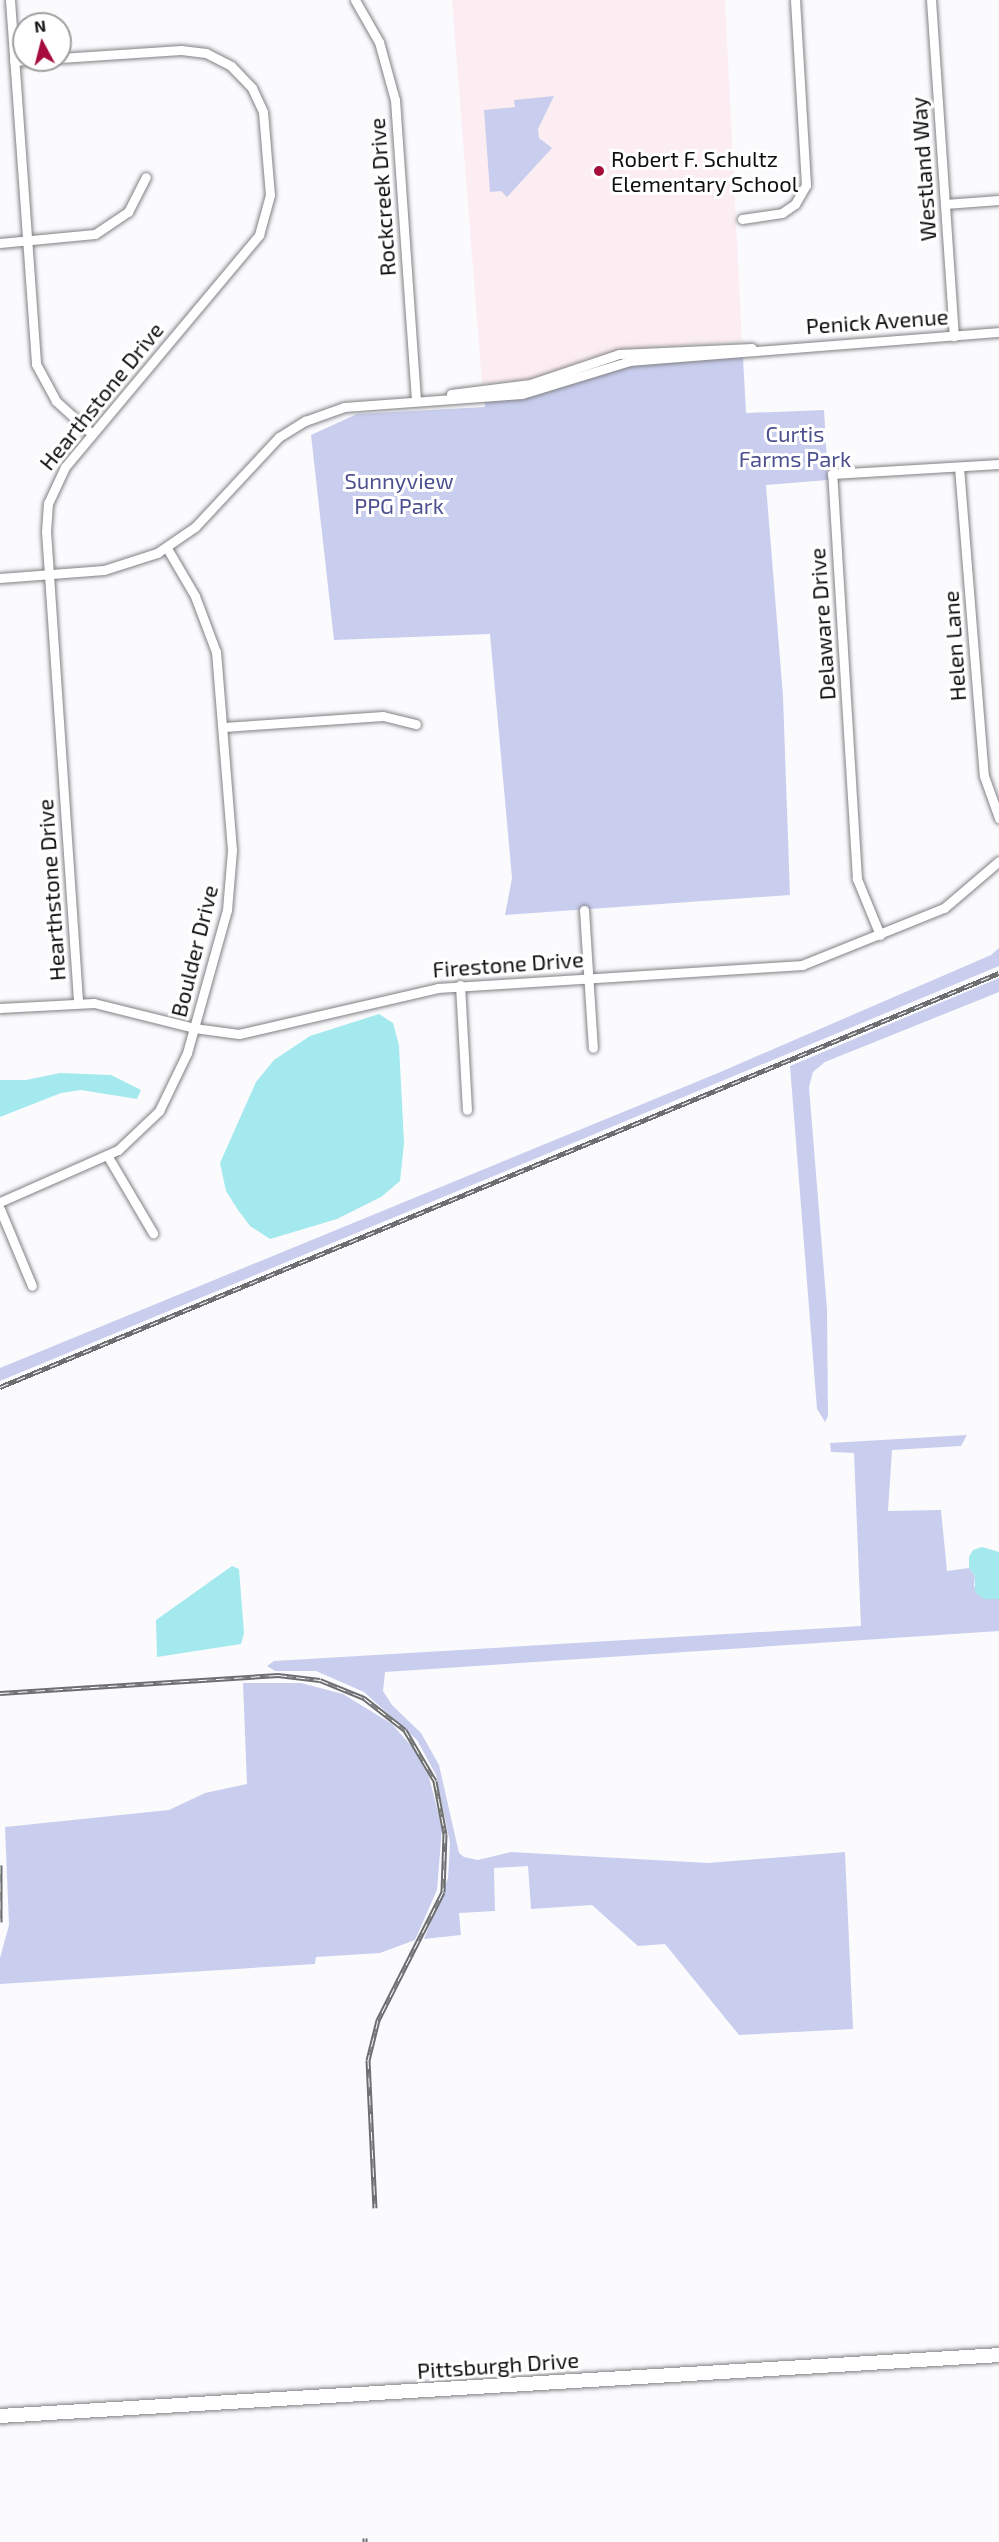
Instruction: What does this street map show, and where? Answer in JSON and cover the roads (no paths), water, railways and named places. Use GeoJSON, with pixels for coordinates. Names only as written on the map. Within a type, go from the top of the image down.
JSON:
{"type":"FeatureCollection","features":[{"type":"Feature","properties":{"kind":"street"},"geometry":{"type":"LineString","coordinates":[[10,0],[12,30]]}},
{"type":"Feature","properties":{"kind":"street"},"geometry":{"type":"LineString","coordinates":[[357,3],[369,0]]}},
{"type":"Feature","properties":{"kind":"street"},"geometry":{"type":"LineString","coordinates":[[742,219],[782,213],[795,204],[806,185],[795,0]]}},
{"type":"Feature","properties":{"kind":"street","name":"Westland Way"},"geometry":{"type":"LineString","coordinates":[[931,0],[954,336]]}},
{"type":"Feature","properties":{"kind":"street","name":"Rockcreek Drive"},"geometry":{"type":"LineString","coordinates":[[357,3],[379,42],[395,100],[416,399]]}},
{"type":"Feature","properties":{"kind":"street","name":"Hearthstone Drive"},"geometry":{"type":"LineString","coordinates":[[72,57],[181,50],[206,53],[231,66],[246,81],[265,120],[270,195],[259,235],[60,474],[48,503],[49,575],[78,1002]]}},
{"type":"Feature","properties":{"kind":"street"},"geometry":{"type":"LineString","coordinates":[[15,72],[34,349],[40,376],[56,401],[92,434]]}},
{"type":"Feature","properties":{"kind":"street"},"geometry":{"type":"LineString","coordinates":[[0,243],[79,238],[110,227],[132,207],[146,177]]}},
{"type":"Feature","properties":{"kind":"street"},"geometry":{"type":"LineString","coordinates":[[945,204],[999,200]]}},
{"type":"Feature","properties":{"kind":"street","name":"Penick Avenue"},"geometry":{"type":"LineString","coordinates":[[0,578],[120,567],[167,548],[202,520],[260,453],[292,428],[344,407],[416,399],[522,394],[613,364],[728,355],[757,348],[999,332]]}},
{"type":"Feature","properties":{"kind":"street","name":"Delaware Drive"},"geometry":{"type":"LineString","coordinates":[[880,935],[857,879],[832,474],[999,464]]}},
{"type":"Feature","properties":{"kind":"street","name":"Helen Lane"},"geometry":{"type":"LineString","coordinates":[[960,467],[984,776],[999,818]]}},
{"type":"Feature","properties":{"kind":"street","name":"Boulder Drive"},"geometry":{"type":"LineString","coordinates":[[0,1202],[107,1155],[132,1139],[159,1111],[178,1079],[231,888],[221,681],[211,634],[167,548]]}},
{"type":"Feature","properties":{"kind":"street"},"geometry":{"type":"LineString","coordinates":[[224,727],[383,716],[416,724]]}},
{"type":"Feature","properties":{"kind":"street","name":"Firestone Drive"},"geometry":{"type":"LineString","coordinates":[[0,1008],[78,1002],[116,1006],[194,1028],[239,1034],[417,991],[460,985],[802,965],[944,908],[999,861]]}},
{"type":"Feature","properties":{"kind":"street"},"geometry":{"type":"LineString","coordinates":[[584,910],[593,1048]]}},
{"type":"Feature","properties":{"kind":"street"},"geometry":{"type":"LineString","coordinates":[[460,985],[468,1110]]}},
{"type":"Feature","properties":{"kind":"street"},"geometry":{"type":"LineString","coordinates":[[107,1155],[153,1233]]}},
{"type":"Feature","properties":{"kind":"street"},"geometry":{"type":"LineString","coordinates":[[0,1209],[32,1286]]}},
{"type":"Feature","properties":{"kind":"street","name":"Pittsburgh Drive"},"geometry":{"type":"LineString","coordinates":[[0,2416],[999,2355]]}},
{"type":"Feature","properties":{"kind":"railway"},"geometry":{"type":"LineString","coordinates":[[0,1387],[999,973]]}},
{"type":"Feature","properties":{"kind":"railway"},"geometry":{"type":"LineString","coordinates":[[0,1693],[278,1675],[320,1680],[364,1698],[405,1730],[435,1781],[445,1834],[443,1892],[378,2020],[368,2060],[375,2208]]}},
{"type":"Feature","properties":{"kind":"railway"},"geometry":{"type":"LineString","coordinates":[[0,1865],[0,1922]]}},
{"type":"Feature","properties":{"kind":"place","name":"Robert F. Schultz Elementary School"},"geometry":{"type":"Point","coordinates":[599,171]}},
{"type":"Feature","properties":{"kind":"park label","name":"Curtis Farms Park"},"geometry":{"type":"Point","coordinates":[795,446]}},
{"type":"Feature","properties":{"kind":"park label","name":"Sunnyview PPG Park"},"geometry":{"type":"Point","coordinates":[399,492]}}]}
